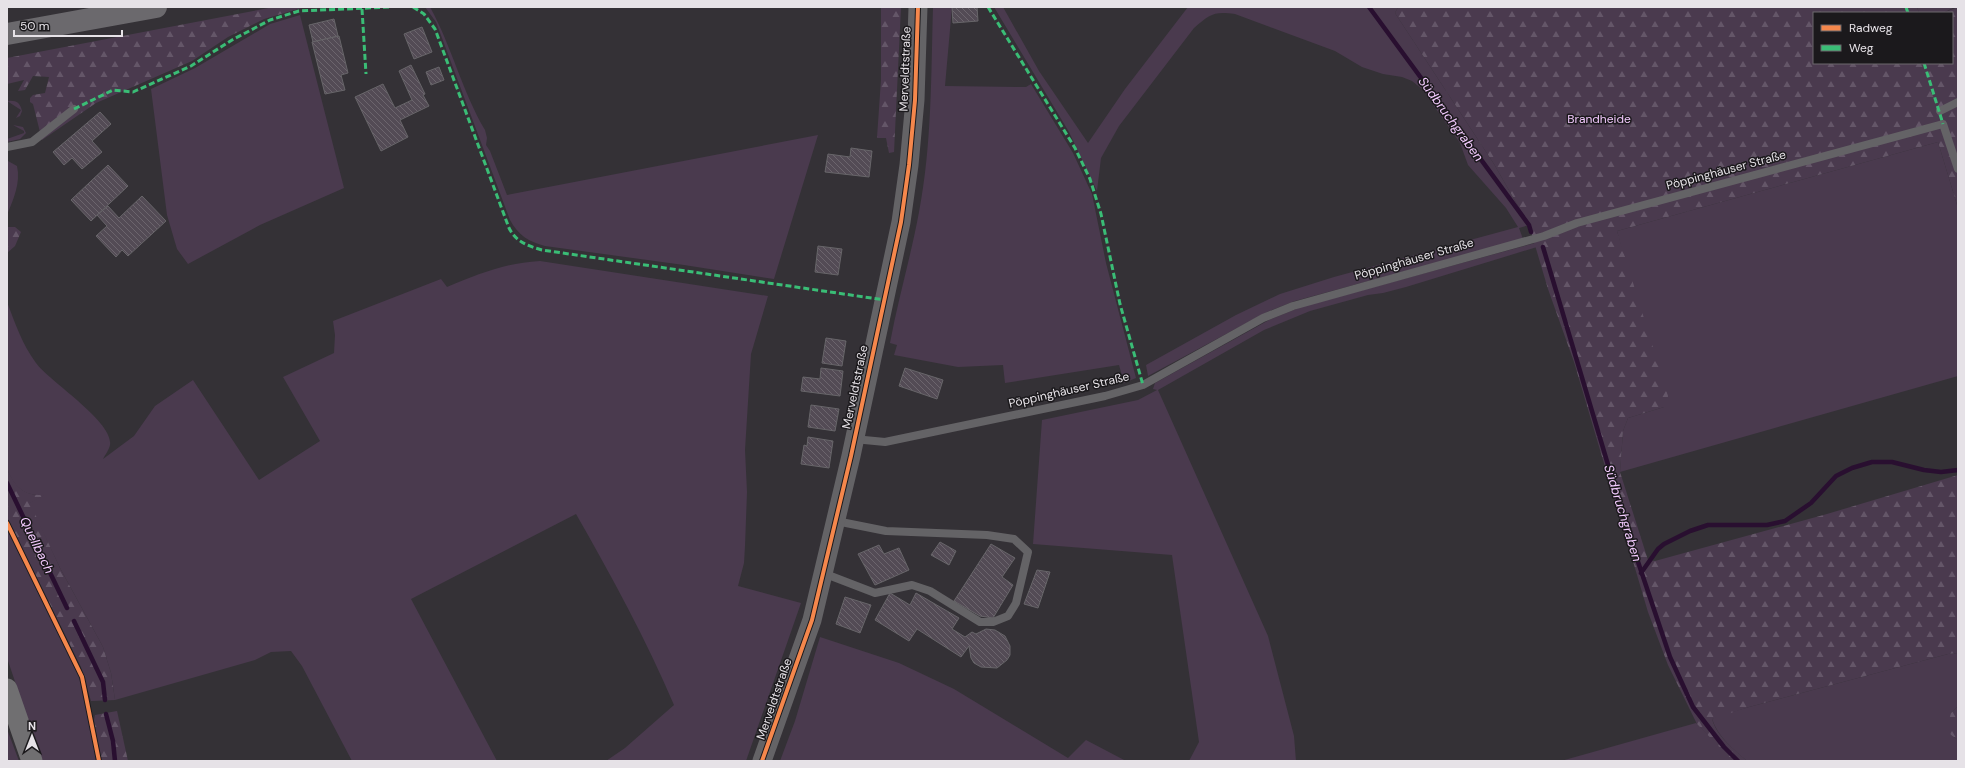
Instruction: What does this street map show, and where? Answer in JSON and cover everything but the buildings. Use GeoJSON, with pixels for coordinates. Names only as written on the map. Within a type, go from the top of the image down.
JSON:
{"type":"FeatureCollection","features":[{"type":"Feature","properties":{"kind":"highway"},"geometry":{"type":"LineString","coordinates":[[7,34],[156,7]]}},
{"type":"Feature","properties":{"kind":"main road"},"geometry":{"type":"LineString","coordinates":[[7,689],[32,761]]}},
{"type":"Feature","properties":{"kind":"street","name":"Merveldtstraße"},"geometry":{"type":"LineString","coordinates":[[762,761],[812,620],[836,521],[901,222],[909,165],[916,92],[918,7]]}},
{"type":"Feature","properties":{"kind":"lane"},"geometry":{"type":"LineString","coordinates":[[1940,111],[1958,102]]}},
{"type":"Feature","properties":{"kind":"lane"},"geometry":{"type":"LineString","coordinates":[[7,148],[32,142],[74,109]]}},
{"type":"Feature","properties":{"kind":"lane","name":"Pöppinghäuser Straße"},"geometry":{"type":"LineString","coordinates":[[854,439],[885,442],[1106,396],[1144,385],[1263,318],[1293,306],[1544,236],[1577,223],[1943,124],[1958,169]]}},
{"type":"Feature","properties":{"kind":"lane"},"geometry":{"type":"LineString","coordinates":[[823,573],[875,593],[912,585],[930,591],[980,622],[993,622],[1008,616],[1016,603],[1028,552],[1014,539],[987,535],[886,531],[836,521]]}},
{"type":"Feature","properties":{"kind":"green space"},"geometry":{"type":"Polygon","coordinates":[[[274,7],[305,7],[264,19],[228,37],[192,61],[96,103],[42,140],[33,104],[30,102],[30,98],[33,95],[45,93],[49,77],[33,76],[25,90],[18,91],[24,80],[7,84],[7,58],[274,7]]]}},
{"type":"Feature","properties":{"kind":"green space"},"geometry":{"type":"Polygon","coordinates":[[[425,7],[430,7],[445,38],[470,100],[485,130],[487,138],[486,145],[490,151],[507,195],[818,135],[774,279],[545,246],[520,234],[510,220],[436,22],[425,7]]]}},
{"type":"Feature","properties":{"kind":"green space"},"geometry":{"type":"Polygon","coordinates":[[[881,7],[901,7],[894,152],[889,153],[886,138],[877,138],[881,80],[881,7]]]}},
{"type":"Feature","properties":{"kind":"green space"},"geometry":{"type":"Polygon","coordinates":[[[933,7],[952,7],[945,86],[1026,87],[1031,84],[1073,153],[1092,194],[1106,263],[1136,378],[1124,383],[1119,365],[1005,383],[1003,365],[958,367],[894,355],[897,345],[890,343],[916,228],[929,136],[933,7]]]}},
{"type":"Feature","properties":{"kind":"green space"},"geometry":{"type":"Polygon","coordinates":[[[994,7],[1003,7],[1039,71],[1088,143],[1125,89],[1188,7],[1398,7],[1395,13],[1494,164],[1529,225],[1519,228],[1523,239],[1295,301],[1267,312],[1148,376],[1146,365],[1236,315],[1280,294],[1334,277],[1518,227],[1506,208],[1468,165],[1460,143],[1422,89],[1412,81],[1362,67],[1335,51],[1235,14],[1228,13],[1217,13],[1204,19],[1194,28],[1119,126],[1101,158],[1097,191],[1069,132],[994,7]]]}},
{"type":"Feature","properties":{"kind":"green space","name":"Brandheide"},"geometry":{"type":"Polygon","coordinates":[[[1398,7],[1917,7],[1919,12],[1813,12],[1813,64],[1953,64],[1953,12],[1946,12],[1958,7],[1958,208],[1938,142],[1617,231],[1668,396],[1667,404],[1664,407],[1628,418],[1623,431],[1620,472],[1648,560],[1655,561],[1827,514],[1958,475],[1958,653],[1948,654],[1749,707],[1712,719],[1722,737],[1747,761],[1733,761],[1697,724],[1668,665],[1648,612],[1574,362],[1548,289],[1529,225],[1494,164],[1395,13],[1398,7]]]}},
{"type":"Feature","properties":{"kind":"green space"},"geometry":{"type":"Polygon","coordinates":[[[1917,7],[1955,7],[1945,12],[1919,12],[1917,7]]]}},
{"type":"Feature","properties":{"kind":"green space"},"geometry":{"type":"Polygon","coordinates":[[[300,15],[344,188],[260,225],[188,264],[177,249],[167,215],[151,89],[195,68],[270,24],[300,15]]]}},
{"type":"Feature","properties":{"kind":"green space"},"geometry":{"type":"Polygon","coordinates":[[[7,101],[15,101],[19,104],[22,111],[20,116],[16,118],[21,110],[7,101]]]}},
{"type":"Feature","properties":{"kind":"green space"},"geometry":{"type":"Polygon","coordinates":[[[13,125],[23,127],[26,133],[20,139],[7,142],[7,139],[24,133],[24,131],[13,125]]]}},
{"type":"Feature","properties":{"kind":"green space"},"geometry":{"type":"Polygon","coordinates":[[[1938,142],[1958,208],[1958,376],[1620,472],[1623,431],[1628,418],[1664,407],[1617,231],[1938,142]]]}},
{"type":"Feature","properties":{"kind":"green space"},"geometry":{"type":"Polygon","coordinates":[[[8,161],[17,166],[18,179],[16,191],[7,215],[8,161]]]}},
{"type":"Feature","properties":{"kind":"green space"},"geometry":{"type":"Polygon","coordinates":[[[7,227],[15,227],[21,232],[15,246],[7,253],[7,227]]]}},
{"type":"Feature","properties":{"kind":"green space"},"geometry":{"type":"Polygon","coordinates":[[[1535,243],[1537,247],[1406,287],[1368,295],[1310,311],[1264,330],[1158,390],[1268,636],[1294,736],[1296,761],[1189,761],[1199,742],[1172,555],[1033,544],[1042,420],[1138,400],[1157,390],[1153,389],[1155,383],[1269,320],[1301,307],[1535,243]]]}},
{"type":"Feature","properties":{"kind":"green space"},"geometry":{"type":"Polygon","coordinates":[[[540,261],[768,296],[751,354],[745,450],[747,492],[745,546],[744,563],[738,586],[801,603],[746,761],[606,761],[625,748],[674,705],[628,608],[576,514],[411,599],[497,761],[352,761],[302,666],[291,651],[271,652],[255,660],[115,700],[111,673],[103,647],[60,568],[29,503],[44,495],[31,494],[21,490],[13,481],[7,469],[7,302],[23,341],[36,363],[43,371],[92,414],[109,436],[110,445],[103,459],[134,436],[155,406],[193,380],[259,480],[320,441],[283,377],[334,353],[335,335],[333,321],[441,279],[447,287],[503,267],[540,261]]]}},
{"type":"Feature","properties":{"kind":"green space"},"geometry":{"type":"Polygon","coordinates":[[[7,469],[17,486],[22,490],[31,494],[45,495],[30,503],[60,568],[103,647],[111,673],[115,700],[91,701],[81,667],[7,517],[7,469]]]}},
{"type":"Feature","properties":{"kind":"green space"},"geometry":{"type":"Polygon","coordinates":[[[7,529],[77,671],[82,677],[96,761],[42,761],[7,658],[7,529]]]}},
{"type":"Feature","properties":{"kind":"green space"},"geometry":{"type":"Polygon","coordinates":[[[820,637],[899,663],[954,689],[1068,758],[1086,740],[1126,761],[780,761],[795,721],[820,637]]]}},
{"type":"Feature","properties":{"kind":"green space"},"geometry":{"type":"Polygon","coordinates":[[[1958,653],[1958,706],[1951,713],[1951,735],[1958,740],[1958,761],[1747,761],[1722,737],[1712,719],[1749,707],[1948,654],[1958,653]]]}},
{"type":"Feature","properties":{"kind":"green space"},"geometry":{"type":"Polygon","coordinates":[[[1958,706],[1958,740],[1951,735],[1947,727],[1951,713],[1958,706]]]}},
{"type":"Feature","properties":{"kind":"green space"},"geometry":{"type":"Polygon","coordinates":[[[117,711],[128,761],[101,761],[94,720],[95,715],[117,711]]]}},
{"type":"Feature","properties":{"kind":"green space"},"geometry":{"type":"Polygon","coordinates":[[[1696,723],[1735,761],[1561,761],[1696,723]]]}},
{"type":"Feature","properties":{"kind":"green space"},"geometry":{"type":"Polygon","coordinates":[[[7,729],[19,761],[7,761],[7,729]]]}},
{"type":"Feature","properties":{"kind":"waterway","name":"Südbruchgraben"},"geometry":{"type":"LineString","coordinates":[[1369,7],[1529,225],[1531,232]]}},
{"type":"Feature","properties":{"kind":"waterway","name":"Südbruchgraben"},"geometry":{"type":"LineString","coordinates":[[1543,247],[1629,535],[1670,657],[1693,707],[1724,747],[1738,761]]}},
{"type":"Feature","properties":{"kind":"waterway"},"geometry":{"type":"LineString","coordinates":[[1641,573],[1658,549],[1664,544],[1690,531],[1708,525],[1767,525],[1785,521],[1811,503],[1836,476],[1852,468],[1872,462],[1892,462],[1924,470],[1941,472],[1958,470]]}},
{"type":"Feature","properties":{"kind":"waterway","name":"Quellbach"},"geometry":{"type":"LineString","coordinates":[[7,483],[67,608]]}},
{"type":"Feature","properties":{"kind":"waterway","name":"Quellbach"},"geometry":{"type":"LineString","coordinates":[[74,621],[103,682],[105,700]]}},
{"type":"Feature","properties":{"kind":"waterway","name":"Quellbach"},"geometry":{"type":"LineString","coordinates":[[106,714],[113,741],[115,761]]}},
{"type":"Feature","properties":{"kind":"marked path"},"geometry":{"type":"LineString","coordinates":[[74,109],[113,90],[133,92],[191,66],[232,40],[270,20],[299,11],[391,7]]}},
{"type":"Feature","properties":{"kind":"marked path"},"geometry":{"type":"LineString","coordinates":[[413,7],[424,14],[435,29],[509,228],[515,237],[523,243],[542,250],[885,300]]}},
{"type":"Feature","properties":{"kind":"marked path"},"geometry":{"type":"LineString","coordinates":[[988,7],[1075,148],[1090,179],[1101,214],[1120,304],[1143,385]]}},
{"type":"Feature","properties":{"kind":"marked path"},"geometry":{"type":"LineString","coordinates":[[1906,7],[1908,12]]}},
{"type":"Feature","properties":{"kind":"marked path"},"geometry":{"type":"LineString","coordinates":[[362,9],[366,74]]}},
{"type":"Feature","properties":{"kind":"marked path"},"geometry":{"type":"LineString","coordinates":[[1924,64],[1943,124]]}},
{"type":"Feature","properties":{"kind":"cycle path"},"geometry":{"type":"LineString","coordinates":[[762,761],[812,620],[851,456],[901,222],[909,165],[915,100],[918,7]]}},
{"type":"Feature","properties":{"kind":"cycle path"},"geometry":{"type":"LineString","coordinates":[[7,523],[82,677],[99,761]]}}]}
